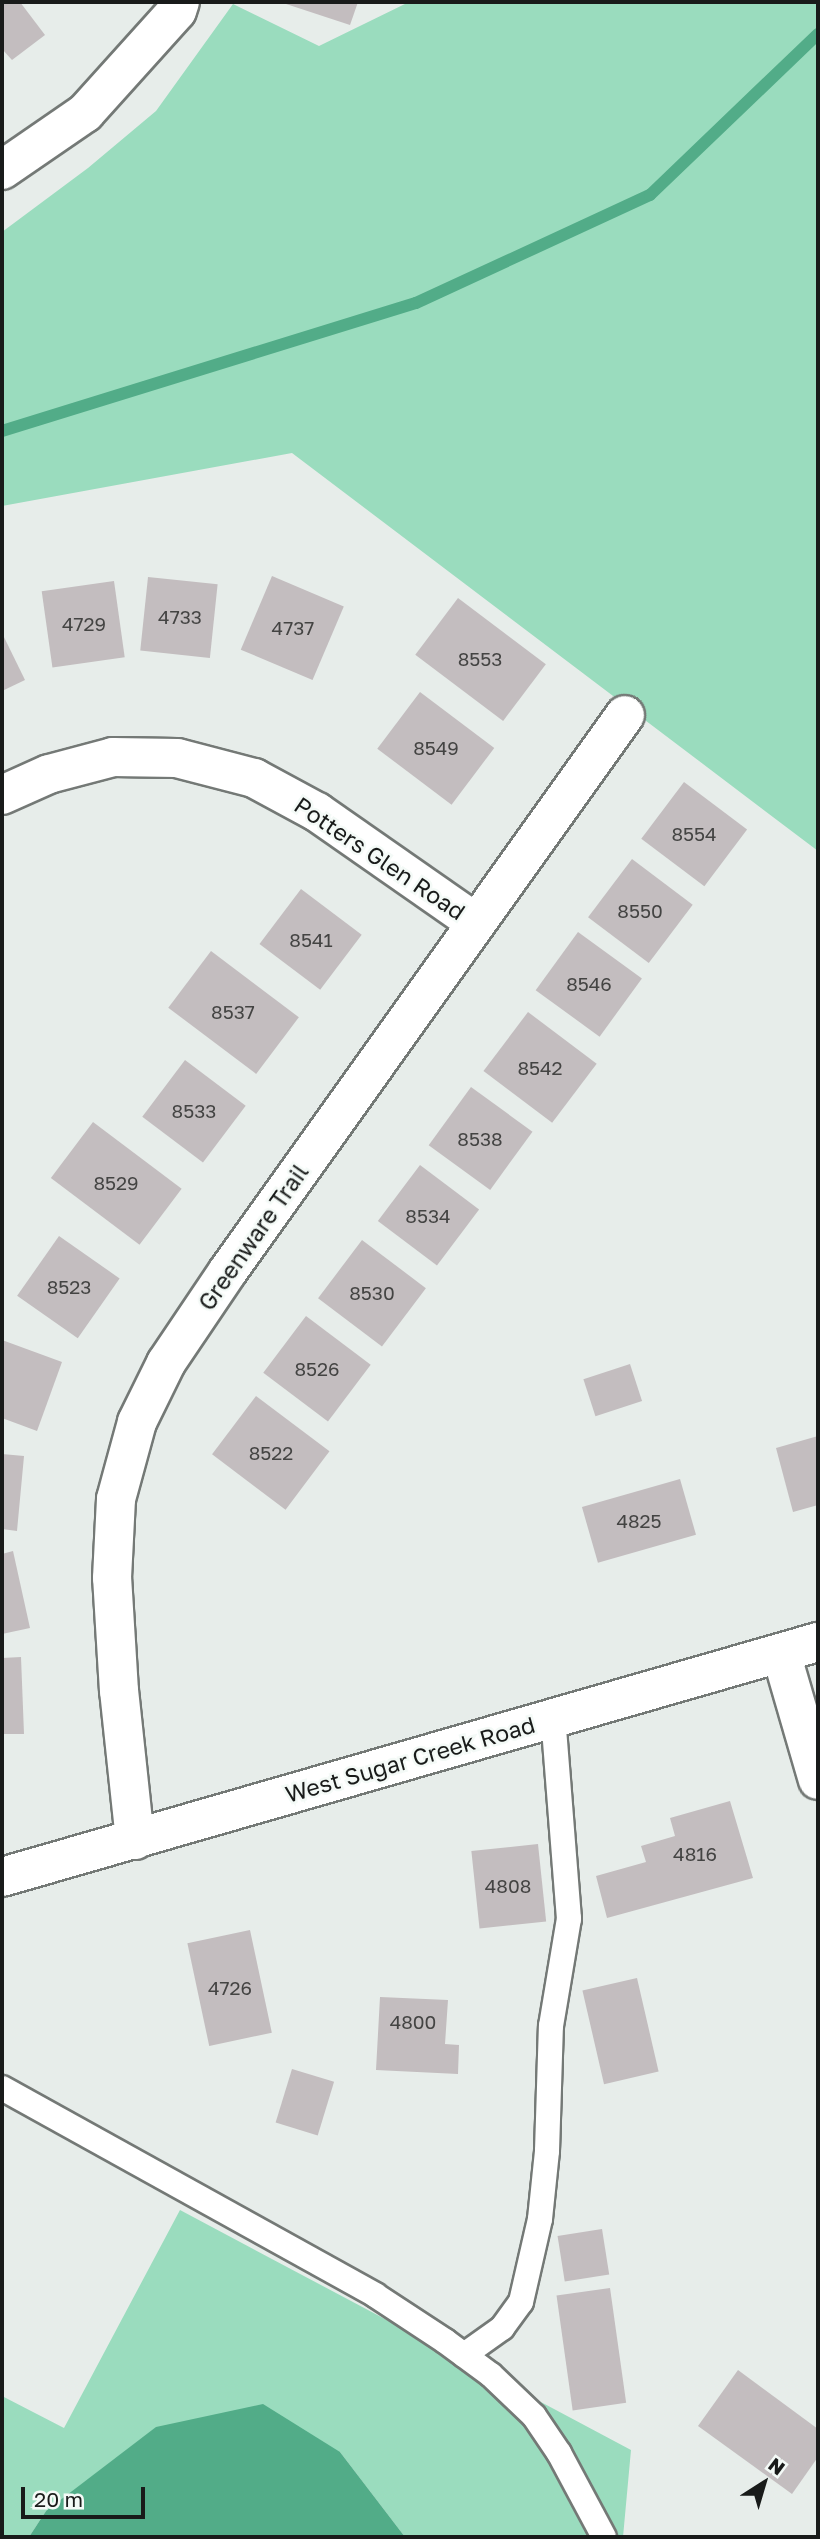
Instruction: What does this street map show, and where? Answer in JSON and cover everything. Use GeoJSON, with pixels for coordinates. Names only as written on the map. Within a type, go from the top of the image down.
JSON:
{"type":"FeatureCollection","features":[{"type":"Feature","properties":{"kind":"street"},"geometry":{"type":"LineString","coordinates":[[2,170],[85,113],[177,11],[180,2]]}},
{"type":"Feature","properties":{"kind":"street","name":"Greenware Trail"},"geometry":{"type":"LineString","coordinates":[[135,1840],[119,1691],[112,1578],[117,1499],[137,1422],[166,1363],[228,1271],[625,715]]}},
{"type":"Feature","properties":{"kind":"street","name":"Potters Glen Road"},"geometry":{"type":"LineString","coordinates":[[2,795],[49,774],[113,757],[177,758],[241,775],[317,812],[476,923]]}},
{"type":"Feature","properties":{"kind":"street","name":"West Sugar Creek Road"},"geometry":{"type":"LineString","coordinates":[[2,1877],[553,1716],[818,1642]]}},
{"type":"Feature","properties":{"kind":"street"},"geometry":{"type":"LineString","coordinates":[[781,1653],[818,1780]]}},
{"type":"Feature","properties":{"kind":"lane"},"geometry":{"type":"LineString","coordinates":[[464,2355],[502,2328],[521,2302],[540,2219],[547,2151],[551,2026],[569,1919],[553,1716]]}},
{"type":"Feature","properties":{"kind":"lane"},"geometry":{"type":"LineString","coordinates":[[2,2088],[375,2295],[491,2375],[534,2416],[559,2453],[604,2537]]}},
{"type":"Feature","properties":{"kind":"shaded area"},"geometry":{"type":"Polygon","coordinates":[[[409,2],[818,2],[818,851],[292,453],[2,506],[2,232],[88,168],[156,111],[233,4],[319,46],[409,2]]]}},
{"type":"Feature","properties":{"kind":"shaded area"},"geometry":{"type":"Polygon","coordinates":[[[180,2210],[631,2450],[623,2537],[405,2537],[340,2452],[46,2511],[29,2537],[2,2537],[2,2396],[64,2428],[180,2210]]]}},
{"type":"Feature","properties":{"kind":"shaded area"},"geometry":{"type":"Polygon","coordinates":[[[263,2404],[340,2452],[405,2537],[29,2537],[46,2511],[156,2427],[263,2404]]]}},
{"type":"Feature","properties":{"kind":"building"},"geometry":{"type":"Polygon","coordinates":[[[2,2],[20,2],[45,35],[12,60],[2,49],[2,2]]]}},
{"type":"Feature","properties":{"kind":"building"},"geometry":{"type":"Polygon","coordinates":[[[280,2],[358,2],[350,25],[280,2]]]}},
{"type":"Feature","properties":{"kind":"building"},"geometry":{"type":"Polygon","coordinates":[[[272,576],[344,606],[313,680],[241,650],[272,576]]]}},
{"type":"Feature","properties":{"kind":"building"},"geometry":{"type":"Polygon","coordinates":[[[148,577],[218,584],[210,658],[140,651],[148,577]]]}},
{"type":"Feature","properties":{"kind":"building"},"geometry":{"type":"Polygon","coordinates":[[[114,581],[125,657],[52,667],[42,591],[114,581]]]}},
{"type":"Feature","properties":{"kind":"building"},"geometry":{"type":"Polygon","coordinates":[[[458,598],[546,664],[503,721],[415,655],[458,598]]]}},
{"type":"Feature","properties":{"kind":"building"},"geometry":{"type":"Polygon","coordinates":[[[2,633],[25,680],[2,691],[2,633]]]}},
{"type":"Feature","properties":{"kind":"building"},"geometry":{"type":"Polygon","coordinates":[[[420,692],[494,748],[452,805],[377,749],[420,692]]]}},
{"type":"Feature","properties":{"kind":"building"},"geometry":{"type":"Polygon","coordinates":[[[684,782],[747,830],[704,886],[641,839],[684,782]]]}},
{"type":"Feature","properties":{"kind":"building"},"geometry":{"type":"Polygon","coordinates":[[[632,859],[693,905],[649,963],[588,917],[632,859]]]}},
{"type":"Feature","properties":{"kind":"building"},"geometry":{"type":"Polygon","coordinates":[[[301,889],[362,935],[320,990],[259,944],[301,889]]]}},
{"type":"Feature","properties":{"kind":"building"},"geometry":{"type":"Polygon","coordinates":[[[578,932],[642,978],[600,1037],[536,990],[578,932]]]}},
{"type":"Feature","properties":{"kind":"building"},"geometry":{"type":"Polygon","coordinates":[[[211,951],[299,1017],[256,1074],[168,1008],[211,951]]]}},
{"type":"Feature","properties":{"kind":"building"},"geometry":{"type":"Polygon","coordinates":[[[528,1012],[597,1064],[552,1123],[483,1071],[528,1012]]]}},
{"type":"Feature","properties":{"kind":"building"},"geometry":{"type":"Polygon","coordinates":[[[185,1060],[246,1106],[203,1162],[142,1117],[185,1060]]]}},
{"type":"Feature","properties":{"kind":"building"},"geometry":{"type":"Polygon","coordinates":[[[471,1087],[532,1132],[490,1190],[429,1145],[471,1087]]]}},
{"type":"Feature","properties":{"kind":"building"},"geometry":{"type":"Polygon","coordinates":[[[93,1122],[182,1189],[140,1245],[51,1178],[93,1122]]]}},
{"type":"Feature","properties":{"kind":"building"},"geometry":{"type":"Polygon","coordinates":[[[420,1165],[479,1210],[437,1265],[378,1221],[420,1165]]]}},
{"type":"Feature","properties":{"kind":"building"},"geometry":{"type":"Polygon","coordinates":[[[59,1236],[120,1278],[78,1338],[17,1296],[59,1236]]]}},
{"type":"Feature","properties":{"kind":"building"},"geometry":{"type":"Polygon","coordinates":[[[362,1240],[426,1288],[382,1346],[318,1298],[362,1240]]]}},
{"type":"Feature","properties":{"kind":"building"},"geometry":{"type":"Polygon","coordinates":[[[306,1316],[371,1365],[328,1421],[263,1373],[306,1316]]]}},
{"type":"Feature","properties":{"kind":"building"},"geometry":{"type":"Polygon","coordinates":[[[2,1340],[62,1362],[37,1431],[2,1418],[2,1340]]]}},
{"type":"Feature","properties":{"kind":"building"},"geometry":{"type":"Polygon","coordinates":[[[630,1364],[642,1401],[595,1416],[583,1379],[630,1364]]]}},
{"type":"Feature","properties":{"kind":"building"},"geometry":{"type":"Polygon","coordinates":[[[256,1396],[329,1451],[286,1510],[212,1454],[256,1396]]]}},
{"type":"Feature","properties":{"kind":"building"},"geometry":{"type":"Polygon","coordinates":[[[818,1436],[818,1505],[793,1512],[776,1448],[818,1436]]]}},
{"type":"Feature","properties":{"kind":"building"},"geometry":{"type":"Polygon","coordinates":[[[2,1454],[24,1456],[17,1531],[2,1529],[2,1454]]]}},
{"type":"Feature","properties":{"kind":"building"},"geometry":{"type":"Polygon","coordinates":[[[680,1479],[696,1535],[598,1563],[582,1507],[680,1479]]]}},
{"type":"Feature","properties":{"kind":"building"},"geometry":{"type":"Polygon","coordinates":[[[13,1551],[30,1628],[2,1634],[2,1554],[13,1551]]]}},
{"type":"Feature","properties":{"kind":"building"},"geometry":{"type":"Polygon","coordinates":[[[21,1657],[24,1734],[2,1734],[2,1658],[21,1657]]]}},
{"type":"Feature","properties":{"kind":"building"},"geometry":{"type":"Polygon","coordinates":[[[730,1801],[753,1878],[607,1918],[596,1876],[646,1862],[641,1846],[675,1836],[670,1818],[730,1801]]]}},
{"type":"Feature","properties":{"kind":"building"},"geometry":{"type":"Polygon","coordinates":[[[538,1844],[546,1922],[480,1929],[471,1851],[538,1844]]]}},
{"type":"Feature","properties":{"kind":"building"},"geometry":{"type":"Polygon","coordinates":[[[250,1930],[272,2033],[209,2046],[187,1943],[250,1930]]]}},
{"type":"Feature","properties":{"kind":"building"},"geometry":{"type":"Polygon","coordinates":[[[637,1978],[659,2072],[604,2084],[582,1991],[637,1978]]]}},
{"type":"Feature","properties":{"kind":"building"},"geometry":{"type":"Polygon","coordinates":[[[380,1997],[448,2000],[445,2044],[459,2045],[458,2074],[376,2070],[380,1997]]]}},
{"type":"Feature","properties":{"kind":"building"},"geometry":{"type":"Polygon","coordinates":[[[292,2069],[334,2082],[318,2135],[276,2123],[292,2069]]]}},
{"type":"Feature","properties":{"kind":"building"},"geometry":{"type":"Polygon","coordinates":[[[602,2229],[609,2274],[565,2281],[558,2236],[602,2229]]]}},
{"type":"Feature","properties":{"kind":"building"},"geometry":{"type":"Polygon","coordinates":[[[610,2288],[626,2403],[573,2410],[557,2296],[610,2288]]]}},
{"type":"Feature","properties":{"kind":"building"},"geometry":{"type":"Polygon","coordinates":[[[738,2370],[818,2429],[818,2457],[792,2494],[698,2426],[738,2370]]]}},
{"type":"Feature","properties":{"kind":"waterway"},"geometry":{"type":"LineString","coordinates":[[2,431],[416,303],[650,195],[818,34]]}}]}
